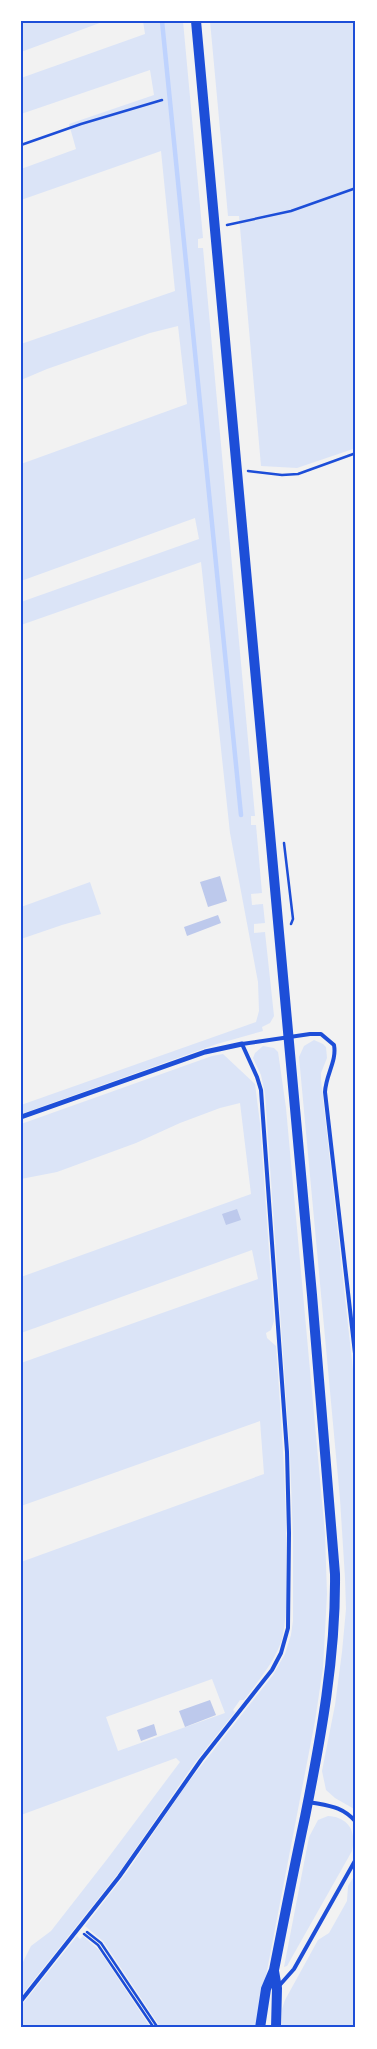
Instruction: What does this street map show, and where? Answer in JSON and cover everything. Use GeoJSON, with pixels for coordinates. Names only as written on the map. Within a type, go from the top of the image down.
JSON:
{"type":"FeatureCollection","features":[{"type":"Feature","properties":{"kind":"main road"},"geometry":{"type":"LineString","coordinates":[[196,21],[313,1305],[334,1574],[335,1613],[330,1674],[308,1801],[274,1970],[266,1989],[260,2028]]}},
{"type":"Feature","properties":{"kind":"main road"},"geometry":{"type":"LineString","coordinates":[[274,1970],[276,2028]]}},
{"type":"Feature","properties":{"kind":"street"},"geometry":{"type":"LineString","coordinates":[[21,1117],[205,1052],[242,1044]]}},
{"type":"Feature","properties":{"kind":"lane"},"geometry":{"type":"LineString","coordinates":[[21,2001],[119,1877],[201,1760],[272,1670],[281,1653],[288,1628],[290,1533],[265,1144],[259,1084],[242,1044],[321,1034],[334,1045],[336,1055],[326,1080],[325,1092],[356,1362]]}},
{"type":"Feature","properties":{"kind":"lane"},"geometry":{"type":"LineString","coordinates":[[308,1801],[335,1807],[346,1812],[356,1822]]}},
{"type":"Feature","properties":{"kind":"lane"},"geometry":{"type":"LineString","coordinates":[[276,1988],[294,1969],[356,1859]]}},
{"type":"Feature","properties":{"kind":"path"},"geometry":{"type":"LineString","coordinates":[[21,146],[89,121],[162,100]]}},
{"type":"Feature","properties":{"kind":"path"},"geometry":{"type":"LineString","coordinates":[[214,228],[291,211],[356,188]]}},
{"type":"Feature","properties":{"kind":"path"},"geometry":{"type":"LineString","coordinates":[[236,471],[282,475],[298,474],[356,453]]}},
{"type":"Feature","properties":{"kind":"path"},"geometry":{"type":"LineString","coordinates":[[80,1926],[101,1943],[158,2028]]}},
{"type":"Feature","properties":{"kind":"path"},"geometry":{"type":"LineString","coordinates":[[77,1931],[98,1945],[154,2028]]}},
{"type":"Feature","properties":{"kind":"shaded area"},"geometry":{"type":"Polygon","coordinates":[[[21,21],[105,21],[21,52],[21,21]]]}},
{"type":"Feature","properties":{"kind":"shaded area"},"geometry":{"type":"Polygon","coordinates":[[[143,21],[183,21],[203,238],[198,239],[198,248],[203,248],[255,816],[251,816],[251,825],[256,825],[262,893],[251,894],[252,905],[263,904],[265,923],[254,924],[254,933],[265,932],[274,1016],[270,1023],[262,1027],[263,1031],[217,1044],[21,1114],[21,1105],[256,1022],[259,1011],[258,982],[230,833],[201,562],[21,625],[21,602],[199,539],[195,518],[21,581],[21,464],[187,404],[178,326],[150,333],[21,380],[21,344],[175,291],[161,151],[21,200],[21,169],[76,149],[69,124],[154,95],[150,70],[21,114],[21,78],[145,34],[143,21]]]}},
{"type":"Feature","properties":{"kind":"shaded area"},"geometry":{"type":"Polygon","coordinates":[[[210,21],[356,21],[356,448],[297,468],[261,466],[239,216],[228,216],[210,21]]]}},
{"type":"Feature","properties":{"kind":"shaded area"},"geometry":{"type":"Polygon","coordinates":[[[90,882],[101,914],[21,939],[21,907],[90,882]]]}},
{"type":"Feature","properties":{"kind":"shaded area"},"geometry":{"type":"Polygon","coordinates":[[[314,1040],[326,1047],[327,1058],[321,1073],[321,1080],[356,1397],[356,1810],[335,1798],[326,1790],[322,1771],[335,1705],[346,1609],[340,1499],[299,1057],[304,1046],[314,1040]]]}},
{"type":"Feature","properties":{"kind":"shaded area"},"geometry":{"type":"Polygon","coordinates":[[[263,1046],[274,1048],[278,1052],[286,1108],[325,1534],[327,1594],[323,1668],[315,1721],[256,2028],[161,2028],[103,1941],[85,1926],[127,1872],[186,1785],[273,1675],[285,1654],[293,1621],[290,1455],[265,1094],[261,1075],[253,1058],[255,1053],[263,1046]]]}},
{"type":"Feature","properties":{"kind":"shaded area"},"geometry":{"type":"Polygon","coordinates":[[[223,1054],[255,1084],[260,1123],[274,1321],[271,1330],[266,1333],[267,1338],[276,1346],[285,1482],[286,1601],[282,1639],[266,1671],[244,1700],[240,1700],[233,1710],[235,1712],[196,1761],[120,1871],[21,1996],[21,1966],[31,1946],[51,1931],[180,1762],[176,1758],[21,1815],[21,1562],[264,1474],[260,1421],[21,1506],[21,1363],[258,1279],[252,1250],[21,1333],[21,1277],[251,1194],[240,1103],[220,1108],[180,1123],[136,1143],[57,1172],[21,1179],[21,1124],[212,1056],[223,1054]],[[212,1679],[106,1717],[118,1751],[225,1713],[212,1679]]]}},
{"type":"Feature","properties":{"kind":"shaded area"},"geometry":{"type":"Polygon","coordinates":[[[328,1816],[341,1819],[349,1826],[353,1837],[352,1851],[287,1966],[284,1967],[309,1837],[318,1820],[328,1816]]]}},
{"type":"Feature","properties":{"kind":"shaded area"},"geometry":{"type":"Polygon","coordinates":[[[356,1873],[356,2028],[282,2028],[282,2009],[285,2000],[318,1940],[329,1933],[347,1901],[348,1886],[356,1873]]]}},
{"type":"Feature","properties":{"kind":"shaded area"},"geometry":{"type":"Polygon","coordinates":[[[77,1936],[80,1939],[83,1936],[99,1950],[151,2028],[21,2028],[21,2006],[77,1936]]]}},
{"type":"Feature","properties":{"kind":"building"},"geometry":{"type":"Polygon","coordinates":[[[220,876],[227,901],[208,907],[200,882],[220,876]]]}},
{"type":"Feature","properties":{"kind":"building"},"geometry":{"type":"Polygon","coordinates":[[[218,915],[221,923],[187,936],[184,927],[218,915]]]}},
{"type":"Feature","properties":{"kind":"building"},"geometry":{"type":"Polygon","coordinates":[[[237,1209],[241,1220],[226,1225],[222,1214],[237,1209]]]}},
{"type":"Feature","properties":{"kind":"building"},"geometry":{"type":"Polygon","coordinates":[[[210,1700],[216,1715],[185,1727],[179,1711],[210,1700]]]}},
{"type":"Feature","properties":{"kind":"building"},"geometry":{"type":"Polygon","coordinates":[[[154,1724],[157,1735],[141,1741],[137,1730],[154,1724]]]}},
{"type":"Feature","properties":{"kind":"waterway"},"geometry":{"type":"LineString","coordinates":[[162,21],[241,815]]}}]}
